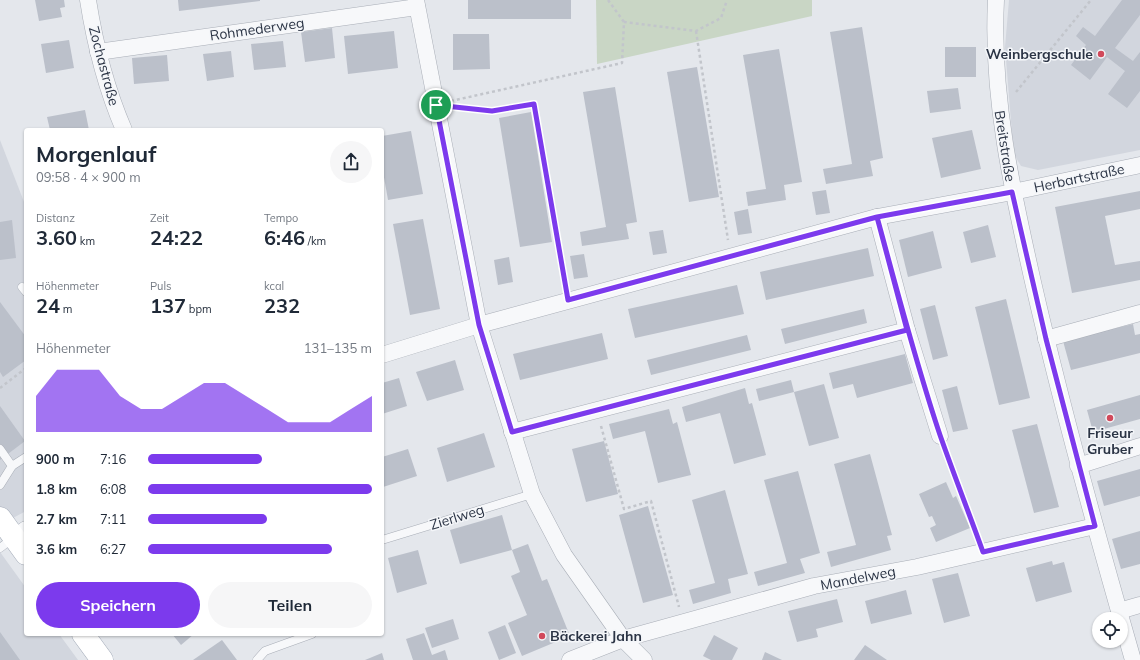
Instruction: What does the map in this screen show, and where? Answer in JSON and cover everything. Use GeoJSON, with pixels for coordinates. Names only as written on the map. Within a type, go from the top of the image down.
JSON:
{"type":"FeatureCollection","features":[{"type":"Feature","properties":{"kind":"main road"},"geometry":{"type":"LineString","coordinates":[[0,518],[16,542]]}},
{"type":"Feature","properties":{"kind":"main road"},"geometry":{"type":"LineString","coordinates":[[84,636],[102,660]]}},
{"type":"Feature","properties":{"kind":"street","name":"Zochastraße"},"geometry":{"type":"LineString","coordinates":[[88,0],[98,52],[109,95],[123,128]]}},
{"type":"Feature","properties":{"kind":"street","name":"Breitstraße"},"geometry":{"type":"LineString","coordinates":[[996,0],[998,107],[1012,192],[1046,339],[1078,466],[1133,660]]}},
{"type":"Feature","properties":{"kind":"street","name":"Rohmederweg"},"geometry":{"type":"LineString","coordinates":[[98,52],[416,4]]}},
{"type":"Feature","properties":{"kind":"street"},"geometry":{"type":"LineString","coordinates":[[416,4],[479,325],[532,494],[564,555],[623,640],[644,660]]}},
{"type":"Feature","properties":{"kind":"street","name":"Herbartstraße"},"geometry":{"type":"LineString","coordinates":[[384,354],[479,325],[568,300],[877,217],[1012,192],[1140,165]]}},
{"type":"Feature","properties":{"kind":"street"},"geometry":{"type":"LineString","coordinates":[[877,217],[907,330],[940,436]]}},
{"type":"Feature","properties":{"kind":"street"},"geometry":{"type":"LineString","coordinates":[[1046,339],[1140,313]]}},
{"type":"Feature","properties":{"kind":"street"},"geometry":{"type":"LineString","coordinates":[[512,432],[907,330]]}},
{"type":"Feature","properties":{"kind":"street"},"geometry":{"type":"LineString","coordinates":[[1078,466],[1140,446]]}},
{"type":"Feature","properties":{"kind":"street","name":"Mandelweg"},"geometry":{"type":"LineString","coordinates":[[570,660],[623,640],[814,586],[917,567],[1095,526]]}},
{"type":"Feature","properties":{"kind":"street"},"geometry":{"type":"LineString","coordinates":[[1119,611],[1140,605]]}},
{"type":"Feature","properties":{"kind":"lane"},"geometry":{"type":"LineString","coordinates":[[0,449],[12,466]]}},
{"type":"Feature","properties":{"kind":"lane"},"geometry":{"type":"LineString","coordinates":[[0,485],[12,466],[24,458]]}},
{"type":"Feature","properties":{"kind":"lane","name":"Zierlweg"},"geometry":{"type":"LineString","coordinates":[[384,539],[532,494]]}},
{"type":"Feature","properties":{"kind":"lane"},"geometry":{"type":"LineString","coordinates":[[258,660],[265,651],[306,636]]}},
{"type":"Feature","properties":{"kind":"path"},"geometry":{"type":"LineString","coordinates":[[436,105],[622,63],[624,22],[608,0]]}},
{"type":"Feature","properties":{"kind":"path"},"geometry":{"type":"LineString","coordinates":[[624,22],[696,31],[721,18],[727,0]]}},
{"type":"Feature","properties":{"kind":"path"},"geometry":{"type":"LineString","coordinates":[[998,107],[1019,89],[1091,0]]}},
{"type":"Feature","properties":{"kind":"path"},"geometry":{"type":"LineString","coordinates":[[696,31],[731,256]]}},
{"type":"Feature","properties":{"kind":"path"},"geometry":{"type":"LineString","coordinates":[[436,105],[492,111],[534,104],[568,300]]}},
{"type":"Feature","properties":{"kind":"path"},"geometry":{"type":"LineString","coordinates":[[0,388],[24,370]]}},
{"type":"Feature","properties":{"kind":"path"},"geometry":{"type":"LineString","coordinates":[[597,410],[624,509],[651,501],[683,622]]}},
{"type":"Feature","properties":{"kind":"path"},"geometry":{"type":"LineString","coordinates":[[940,436],[983,552]]}},
{"type":"Feature","properties":{"kind":"shaded area"},"geometry":{"type":"Polygon","coordinates":[[[1009,0],[1140,0],[1140,150],[1038,170],[1021,166],[1015,156],[1012,134],[1005,47],[1009,0]]]}},
{"type":"Feature","properties":{"kind":"shaded area"},"geometry":{"type":"Polygon","coordinates":[[[0,140],[24,202],[24,512],[0,525],[0,140]]]}},
{"type":"Feature","properties":{"kind":"shaded area"},"geometry":{"type":"Polygon","coordinates":[[[0,552],[24,585],[24,636],[60,636],[78,660],[0,660],[0,552]]]}},
{"type":"Feature","properties":{"kind":"green space"},"geometry":{"type":"Polygon","coordinates":[[[596,0],[812,0],[812,16],[597,64],[596,0]]]}},
{"type":"Feature","properties":{"kind":"building"},"geometry":{"type":"Polygon","coordinates":[[[35,0],[64,0],[65,7],[60,8],[62,17],[39,21],[35,0]]]}},
{"type":"Feature","properties":{"kind":"building"},"geometry":{"type":"Polygon","coordinates":[[[178,0],[260,0],[260,1],[179,11],[178,0]]]}},
{"type":"Feature","properties":{"kind":"building"},"geometry":{"type":"Polygon","coordinates":[[[468,0],[571,0],[571,19],[468,19],[468,0]]]}},
{"type":"Feature","properties":{"kind":"building","name":"Weinbergschule"},"geometry":{"type":"Polygon","coordinates":[[[1122,0],[1140,0],[1140,15],[1115,48],[1133,61],[1140,52],[1140,91],[1127,108],[1108,94],[1125,71],[1107,57],[1090,80],[1071,65],[1086,45],[1076,36],[1083,27],[1095,36],[1122,0]]]}},
{"type":"Feature","properties":{"kind":"building"},"geometry":{"type":"Polygon","coordinates":[[[862,27],[883,158],[870,161],[873,176],[826,184],[823,169],[852,164],[830,32],[862,27]]]}},
{"type":"Feature","properties":{"kind":"building"},"geometry":{"type":"Polygon","coordinates":[[[332,28],[335,58],[305,62],[301,32],[332,28]]]}},
{"type":"Feature","properties":{"kind":"building"},"geometry":{"type":"Polygon","coordinates":[[[394,31],[398,68],[348,74],[344,36],[394,31]]]}},
{"type":"Feature","properties":{"kind":"building"},"geometry":{"type":"Polygon","coordinates":[[[453,34],[489,34],[490,69],[453,70],[453,34]]]}},
{"type":"Feature","properties":{"kind":"building"},"geometry":{"type":"Polygon","coordinates":[[[69,40],[74,68],[46,73],[41,44],[69,40]]]}},
{"type":"Feature","properties":{"kind":"building"},"geometry":{"type":"Polygon","coordinates":[[[283,41],[286,67],[254,70],[251,44],[283,41]]]}},
{"type":"Feature","properties":{"kind":"building"},"geometry":{"type":"Polygon","coordinates":[[[945,47],[976,47],[976,77],[945,77],[945,47]]]}},
{"type":"Feature","properties":{"kind":"building"},"geometry":{"type":"Polygon","coordinates":[[[779,49],[802,182],[784,185],[786,200],[748,206],[746,192],[766,189],[743,55],[779,49]]]}},
{"type":"Feature","properties":{"kind":"building"},"geometry":{"type":"Polygon","coordinates":[[[231,51],[234,77],[207,81],[203,54],[231,51]]]}},
{"type":"Feature","properties":{"kind":"building"},"geometry":{"type":"Polygon","coordinates":[[[167,55],[169,81],[134,84],[132,58],[167,55]]]}},
{"type":"Feature","properties":{"kind":"building"},"geometry":{"type":"Polygon","coordinates":[[[697,67],[719,197],[689,202],[667,72],[697,67]]]}},
{"type":"Feature","properties":{"kind":"building"},"geometry":{"type":"Polygon","coordinates":[[[615,87],[637,222],[626,224],[629,239],[582,246],[580,232],[606,227],[583,92],[615,87]]]}},
{"type":"Feature","properties":{"kind":"building"},"geometry":{"type":"Polygon","coordinates":[[[958,88],[961,109],[930,113],[927,91],[958,88]]]}},
{"type":"Feature","properties":{"kind":"building"},"geometry":{"type":"Polygon","coordinates":[[[85,110],[89,128],[50,128],[47,117],[85,110]]]}},
{"type":"Feature","properties":{"kind":"building"},"geometry":{"type":"Polygon","coordinates":[[[531,112],[552,242],[520,247],[499,118],[531,112]]]}},
{"type":"Feature","properties":{"kind":"building"},"geometry":{"type":"Polygon","coordinates":[[[972,130],[981,169],[941,178],[932,138],[972,130]]]}},
{"type":"Feature","properties":{"kind":"building"},"geometry":{"type":"Polygon","coordinates":[[[411,131],[423,194],[388,200],[384,177],[384,136],[411,131]]]}},
{"type":"Feature","properties":{"kind":"building"},"geometry":{"type":"Polygon","coordinates":[[[826,190],[830,213],[816,215],[812,192],[826,190]]]}},
{"type":"Feature","properties":{"kind":"building"},"geometry":{"type":"Polygon","coordinates":[[[1140,191],[1140,209],[1105,216],[1115,265],[1140,261],[1140,280],[1072,293],[1055,207],[1140,191]]]}},
{"type":"Feature","properties":{"kind":"building"},"geometry":{"type":"Polygon","coordinates":[[[748,209],[752,233],[738,235],[734,212],[748,209]]]}},
{"type":"Feature","properties":{"kind":"building"},"geometry":{"type":"Polygon","coordinates":[[[423,219],[440,309],[410,315],[393,224],[423,219]]]}},
{"type":"Feature","properties":{"kind":"building"},"geometry":{"type":"Polygon","coordinates":[[[12,220],[16,258],[0,260],[0,222],[12,220]]]}},
{"type":"Feature","properties":{"kind":"building"},"geometry":{"type":"Polygon","coordinates":[[[988,225],[996,257],[971,263],[963,232],[988,225]]]}},
{"type":"Feature","properties":{"kind":"building"},"geometry":{"type":"Polygon","coordinates":[[[663,230],[667,253],[653,255],[649,232],[663,230]]]}},
{"type":"Feature","properties":{"kind":"building"},"geometry":{"type":"Polygon","coordinates":[[[933,231],[942,268],[908,277],[899,240],[933,231]]]}},
{"type":"Feature","properties":{"kind":"building"},"geometry":{"type":"Polygon","coordinates":[[[868,248],[874,276],[766,300],[760,272],[868,248]]]}},
{"type":"Feature","properties":{"kind":"building"},"geometry":{"type":"Polygon","coordinates":[[[584,254],[588,277],[574,279],[570,256],[584,254]]]}},
{"type":"Feature","properties":{"kind":"building"},"geometry":{"type":"Polygon","coordinates":[[[509,257],[513,282],[498,285],[494,260],[509,257]]]}},
{"type":"Feature","properties":{"kind":"building"},"geometry":{"type":"Polygon","coordinates":[[[737,285],[744,314],[635,338],[628,309],[737,285]]]}},
{"type":"Feature","properties":{"kind":"building"},"geometry":{"type":"Polygon","coordinates":[[[1006,299],[1030,398],[999,405],[975,307],[1006,299]]]}},
{"type":"Feature","properties":{"kind":"building"},"geometry":{"type":"Polygon","coordinates":[[[0,302],[24,334],[24,361],[3,377],[0,372],[0,302]]]}},
{"type":"Feature","properties":{"kind":"building"},"geometry":{"type":"Polygon","coordinates":[[[935,305],[948,356],[933,360],[920,309],[935,305]]]}},
{"type":"Feature","properties":{"kind":"building"},"geometry":{"type":"Polygon","coordinates":[[[864,309],[867,323],[785,344],[781,329],[864,309]]]}},
{"type":"Feature","properties":{"kind":"building"},"geometry":{"type":"Polygon","coordinates":[[[1133,324],[1135,335],[1140,334],[1140,353],[1071,370],[1063,341],[1133,324]]]}},
{"type":"Feature","properties":{"kind":"building"},"geometry":{"type":"Polygon","coordinates":[[[602,333],[608,359],[520,380],[513,354],[602,333]]]}},
{"type":"Feature","properties":{"kind":"building"},"geometry":{"type":"Polygon","coordinates":[[[747,335],[751,350],[651,375],[647,360],[747,335]]]}},
{"type":"Feature","properties":{"kind":"building"},"geometry":{"type":"Polygon","coordinates":[[[905,354],[913,383],[857,398],[853,384],[833,389],[829,373],[905,354]]]}},
{"type":"Feature","properties":{"kind":"building"},"geometry":{"type":"Polygon","coordinates":[[[455,360],[464,390],[427,401],[416,372],[455,360]]]}},
{"type":"Feature","properties":{"kind":"building"},"geometry":{"type":"Polygon","coordinates":[[[399,378],[407,406],[384,413],[384,382],[399,378]]]}},
{"type":"Feature","properties":{"kind":"building"},"geometry":{"type":"Polygon","coordinates":[[[791,380],[794,392],[759,401],[756,389],[791,380]]]}},
{"type":"Feature","properties":{"kind":"building"},"geometry":{"type":"Polygon","coordinates":[[[824,384],[839,438],[809,446],[794,392],[824,384]]]}},
{"type":"Feature","properties":{"kind":"building"},"geometry":{"type":"Polygon","coordinates":[[[957,386],[968,429],[953,432],[942,390],[957,386]]]}},
{"type":"Feature","properties":{"kind":"building"},"geometry":{"type":"Polygon","coordinates":[[[745,388],[749,404],[752,403],[766,455],[734,464],[720,413],[686,422],[682,407],[745,388]]]}},
{"type":"Feature","properties":{"kind":"building"},"geometry":{"type":"Polygon","coordinates":[[[1140,395],[1140,419],[1093,432],[1087,410],[1140,395]]]}},
{"type":"Feature","properties":{"kind":"building"},"geometry":{"type":"Polygon","coordinates":[[[0,406],[24,440],[24,442],[0,460],[0,406]]]}},
{"type":"Feature","properties":{"kind":"building"},"geometry":{"type":"Polygon","coordinates":[[[669,409],[673,424],[677,422],[691,475],[658,483],[645,431],[613,439],[609,424],[669,409]]]}},
{"type":"Feature","properties":{"kind":"building"},"geometry":{"type":"Polygon","coordinates":[[[1037,424],[1059,507],[1034,513],[1012,430],[1037,424]]]}},
{"type":"Feature","properties":{"kind":"building"},"geometry":{"type":"Polygon","coordinates":[[[484,433],[495,467],[447,482],[437,448],[484,433]]]}},
{"type":"Feature","properties":{"kind":"building"},"geometry":{"type":"Polygon","coordinates":[[[604,441],[618,494],[586,502],[572,449],[604,441]]]}},
{"type":"Feature","properties":{"kind":"building"},"geometry":{"type":"Polygon","coordinates":[[[408,449],[417,476],[384,487],[384,456],[408,449]]]}},
{"type":"Feature","properties":{"kind":"building"},"geometry":{"type":"Polygon","coordinates":[[[870,454],[892,535],[887,536],[891,550],[831,567],[827,552],[856,545],[834,464],[870,454]]]}},
{"type":"Feature","properties":{"kind":"building"},"geometry":{"type":"Polygon","coordinates":[[[1140,469],[1140,496],[1104,506],[1097,481],[1140,469]]]}},
{"type":"Feature","properties":{"kind":"building"},"geometry":{"type":"Polygon","coordinates":[[[798,471],[820,553],[800,559],[805,573],[758,586],[754,572],[787,563],[764,480],[798,471]]]}},
{"type":"Feature","properties":{"kind":"building"},"geometry":{"type":"Polygon","coordinates":[[[946,482],[953,498],[956,496],[970,528],[936,542],[930,528],[936,525],[932,516],[929,517],[919,494],[946,482]]]}},
{"type":"Feature","properties":{"kind":"building"},"geometry":{"type":"Polygon","coordinates":[[[725,490],[748,574],[728,579],[731,593],[693,604],[689,590],[715,583],[692,500],[725,490]]]}},
{"type":"Feature","properties":{"kind":"building"},"geometry":{"type":"Polygon","coordinates":[[[648,506],[673,595],[643,603],[619,515],[648,506]]]}},
{"type":"Feature","properties":{"kind":"building"},"geometry":{"type":"Polygon","coordinates":[[[502,515],[512,550],[460,564],[450,530],[502,515]]]}},
{"type":"Feature","properties":{"kind":"building"},"geometry":{"type":"Polygon","coordinates":[[[1140,531],[1140,564],[1121,569],[1112,539],[1140,531]]]}},
{"type":"Feature","properties":{"kind":"building"},"geometry":{"type":"Polygon","coordinates":[[[528,544],[542,581],[547,579],[570,636],[522,656],[508,623],[527,615],[511,576],[520,572],[512,550],[528,544]]]}},
{"type":"Feature","properties":{"kind":"building"},"geometry":{"type":"Polygon","coordinates":[[[418,550],[427,584],[397,593],[388,558],[418,550]]]}},
{"type":"Feature","properties":{"kind":"building"},"geometry":{"type":"Polygon","coordinates":[[[1052,561],[1053,565],[1064,562],[1072,592],[1036,602],[1026,568],[1052,561]]]}},
{"type":"Feature","properties":{"kind":"building"},"geometry":{"type":"Polygon","coordinates":[[[958,573],[970,616],[944,623],[932,579],[958,573]]]}},
{"type":"Feature","properties":{"kind":"building"},"geometry":{"type":"Polygon","coordinates":[[[906,590],[912,614],[871,624],[865,601],[906,590]]]}},
{"type":"Feature","properties":{"kind":"building"},"geometry":{"type":"Polygon","coordinates":[[[837,599],[843,622],[816,629],[818,637],[797,642],[788,611],[837,599]]]}},
{"type":"Feature","properties":{"kind":"building"},"geometry":{"type":"Polygon","coordinates":[[[453,619],[459,639],[432,648],[425,628],[453,619]]]}},
{"type":"Feature","properties":{"kind":"building"},"geometry":{"type":"Polygon","coordinates":[[[505,625],[516,653],[499,660],[488,632],[505,625]]]}},
{"type":"Feature","properties":{"kind":"building"},"geometry":{"type":"Polygon","coordinates":[[[0,632],[20,660],[0,660],[0,632]]]}},
{"type":"Feature","properties":{"kind":"building"},"geometry":{"type":"Polygon","coordinates":[[[424,633],[432,655],[445,650],[448,660],[413,660],[406,639],[424,633]]]}},
{"type":"Feature","properties":{"kind":"building"},"geometry":{"type":"Polygon","coordinates":[[[714,635],[738,648],[732,660],[711,660],[703,656],[714,635]]]}},
{"type":"Feature","properties":{"kind":"building"},"geometry":{"type":"Polygon","coordinates":[[[174,636],[192,636],[181,645],[174,636]]]}},
{"type":"Feature","properties":{"kind":"building"},"geometry":{"type":"Polygon","coordinates":[[[222,640],[237,660],[193,660],[222,640]]]}},
{"type":"Feature","properties":{"kind":"building"},"geometry":{"type":"Polygon","coordinates":[[[865,645],[887,660],[854,660],[865,645]]]}},
{"type":"Feature","properties":{"kind":"building"},"geometry":{"type":"Polygon","coordinates":[[[765,652],[782,660],[762,660],[765,652]]]}},
{"type":"Feature","properties":{"kind":"building"},"geometry":{"type":"Polygon","coordinates":[[[382,653],[384,660],[365,660],[382,653]]]}},
{"type":"Feature","properties":{"kind":"place","name":"Weinbergschule"},"geometry":{"type":"Point","coordinates":[1101,54]}},
{"type":"Feature","properties":{"kind":"place","name":"Friseur Gruber"},"geometry":{"type":"Point","coordinates":[1110,418]}},
{"type":"Feature","properties":{"kind":"place","name":"Bäckerei Jahn"},"geometry":{"type":"Point","coordinates":[542,636]}},
{"type":"Feature","properties":{"kind":"route"},"geometry":{"type":"LineString","coordinates":[[436,105],[479,325],[512,432],[907,330],[877,217],[1012,192],[1046,339],[1078,466],[1095,526],[983,552],[940,436],[907,330],[892,274],[877,217],[568,300],[534,104],[492,111],[436,105]]}}]}
